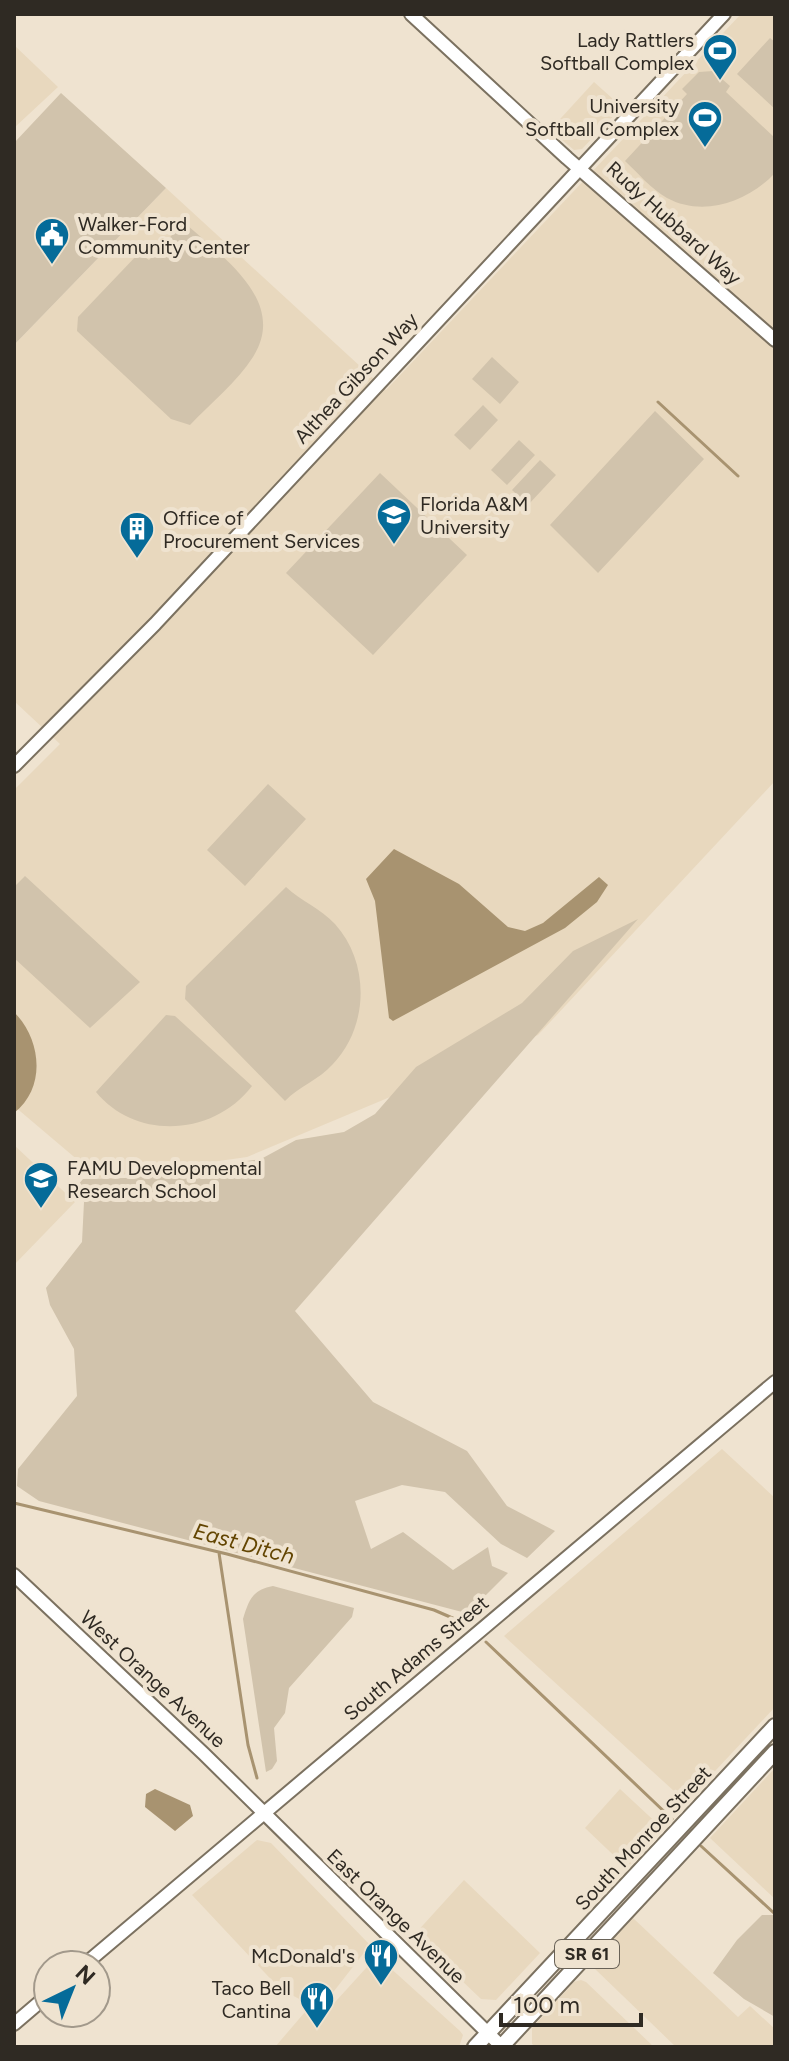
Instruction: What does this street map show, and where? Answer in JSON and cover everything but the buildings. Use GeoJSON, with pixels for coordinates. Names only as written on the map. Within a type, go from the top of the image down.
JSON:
{"type":"FeatureCollection","features":[{"type":"Feature","properties":{"kind":"main road","name":"Rudy Hubbard Way"},"geometry":{"type":"LineString","coordinates":[[411,14],[775,340]]}},
{"type":"Feature","properties":{"kind":"main road","name":"Althea Gibson Way"},"geometry":{"type":"LineString","coordinates":[[14,766],[163,616],[330,432],[724,14]]}},
{"type":"Feature","properties":{"kind":"main road","name":"South Adams Street"},"geometry":{"type":"LineString","coordinates":[[103,1949],[775,1382]]}},
{"type":"Feature","properties":{"kind":"main road","name":"West Orange Avenue"},"geometry":{"type":"LineString","coordinates":[[14,1575],[264,1813]]}},
{"type":"Feature","properties":{"kind":"main road","name":"South Monroe Street"},"geometry":{"type":"LineString","coordinates":[[475,2047],[775,1726]]}},
{"type":"Feature","properties":{"kind":"main road","name":"South Monroe Street"},"geometry":{"type":"LineString","coordinates":[[502,2047],[775,1752]]}},
{"type":"Feature","properties":{"kind":"main road"},"geometry":{"type":"LineString","coordinates":[[748,1755],[761,1767]]}},
{"type":"Feature","properties":{"kind":"main road","name":"East Orange Avenue"},"geometry":{"type":"LineString","coordinates":[[264,1813],[502,2047]]}},
{"type":"Feature","properties":{"kind":"main road"},"geometry":{"type":"LineString","coordinates":[[617,1895],[615,1906],[620,1918]]}},
{"type":"Feature","properties":{"kind":"main road"},"geometry":{"type":"LineString","coordinates":[[14,2024],[32,2009]]}},
{"type":"Feature","properties":{"kind":"shaded area","name":"Florida A&M University"},"geometry":{"type":"Polygon","coordinates":[[[741,14],[775,14],[775,781],[538,1035],[247,1157],[99,1178],[14,1106],[14,790],[60,744],[14,701],[14,345],[166,188],[386,390],[741,14]]]}},
{"type":"Feature","properties":{"kind":"shaded area"},"geometry":{"type":"Polygon","coordinates":[[[770,38],[775,42],[775,109],[737,74],[770,38]]]}},
{"type":"Feature","properties":{"kind":"shaded area"},"geometry":{"type":"Polygon","coordinates":[[[14,45],[58,87],[14,128],[14,45]]]}},
{"type":"Feature","properties":{"kind":"shaded area","name":"University Softball Complex"},"geometry":{"type":"Polygon","coordinates":[[[713,71],[730,86],[726,92],[775,138],[775,173],[752,192],[725,204],[681,204],[656,190],[625,161],[687,94],[682,89],[699,72],[713,71]]]}},
{"type":"Feature","properties":{"kind":"shaded area"},"geometry":{"type":"Polygon","coordinates":[[[594,82],[622,107],[582,149],[574,150],[550,130],[594,82]]]}},
{"type":"Feature","properties":{"kind":"shaded area","name":"Walker-Ford Community Center"},"geometry":{"type":"Polygon","coordinates":[[[61,93],[166,188],[14,345],[14,143],[61,93]]]}},
{"type":"Feature","properties":{"kind":"shaded area"},"geometry":{"type":"Polygon","coordinates":[[[184,222],[246,281],[262,317],[262,336],[247,366],[190,425],[171,419],[77,331],[78,317],[139,253],[149,260],[184,222]]]}},
{"type":"Feature","properties":{"kind":"shaded area"},"geometry":{"type":"Polygon","coordinates":[[[492,357],[519,382],[500,404],[472,379],[492,357]]]}},
{"type":"Feature","properties":{"kind":"shaded area"},"geometry":{"type":"Polygon","coordinates":[[[483,405],[498,420],[470,450],[454,435],[483,405]]]}},
{"type":"Feature","properties":{"kind":"shaded area"},"geometry":{"type":"Polygon","coordinates":[[[655,411],[704,459],[598,573],[550,525],[655,411]]]}},
{"type":"Feature","properties":{"kind":"shaded area"},"geometry":{"type":"Polygon","coordinates":[[[519,440],[535,455],[507,485],[491,470],[519,440]]]}},
{"type":"Feature","properties":{"kind":"shaded area"},"geometry":{"type":"Polygon","coordinates":[[[540,460],[556,475],[528,505],[512,490],[540,460]]]}},
{"type":"Feature","properties":{"kind":"shaded area"},"geometry":{"type":"Polygon","coordinates":[[[380,473],[467,555],[373,655],[286,573],[380,473]]]}},
{"type":"Feature","properties":{"kind":"shaded area"},"geometry":{"type":"Polygon","coordinates":[[[268,784],[306,819],[245,886],[207,850],[268,784]]]}},
{"type":"Feature","properties":{"kind":"shaded area"},"geometry":{"type":"Polygon","coordinates":[[[394,849],[459,884],[508,927],[525,931],[543,923],[599,877],[608,885],[597,902],[565,928],[393,1021],[389,1018],[375,901],[366,879],[394,849]]]}},
{"type":"Feature","properties":{"kind":"shaded area"},"geometry":{"type":"Polygon","coordinates":[[[25,876],[140,982],[90,1028],[14,958],[14,887],[25,876]]]}},
{"type":"Feature","properties":{"kind":"shaded area"},"geometry":{"type":"Polygon","coordinates":[[[286,887],[335,924],[355,957],[361,994],[359,1013],[345,1049],[327,1070],[285,1101],[185,999],[186,986],[286,887]]]}},
{"type":"Feature","properties":{"kind":"shaded area"},"geometry":{"type":"Polygon","coordinates":[[[638,919],[295,1311],[373,1402],[467,1451],[507,1506],[555,1531],[527,1558],[501,1544],[445,1492],[402,1485],[355,1501],[371,1549],[403,1532],[453,1570],[488,1547],[492,1566],[508,1573],[472,1609],[466,1613],[39,1501],[17,1486],[18,1469],[77,1396],[74,1349],[50,1305],[46,1288],[82,1242],[84,1202],[73,1191],[83,1179],[125,1178],[261,1159],[296,1140],[344,1132],[375,1114],[416,1067],[522,1003],[573,951],[638,919]]]}},
{"type":"Feature","properties":{"kind":"shaded area"},"geometry":{"type":"Polygon","coordinates":[[[14,1012],[35,1049],[36,1077],[25,1102],[14,1113],[14,1012]]]}},
{"type":"Feature","properties":{"kind":"shaded area"},"geometry":{"type":"Polygon","coordinates":[[[166,1015],[175,1016],[252,1086],[236,1103],[196,1123],[153,1125],[132,1119],[113,1108],[96,1092],[166,1015]]]}},
{"type":"Feature","properties":{"kind":"shaded area","name":"FAMU Developmental Research School"},"geometry":{"type":"Polygon","coordinates":[[[14,1145],[75,1202],[14,1265],[14,1145]]]}},
{"type":"Feature","properties":{"kind":"shaded area"},"geometry":{"type":"Polygon","coordinates":[[[722,1449],[775,1498],[775,1707],[686,1802],[504,1636],[722,1449]]]}},
{"type":"Feature","properties":{"kind":"shaded area"},"geometry":{"type":"Polygon","coordinates":[[[273,1586],[354,1608],[352,1617],[289,1688],[285,1713],[274,1728],[277,1761],[266,1772],[243,1619],[252,1597],[260,1590],[273,1586]]]}},
{"type":"Feature","properties":{"kind":"shaded area"},"geometry":{"type":"Polygon","coordinates":[[[775,1768],[775,1899],[710,1838],[775,1768]]]}},
{"type":"Feature","properties":{"kind":"shaded area"},"geometry":{"type":"Polygon","coordinates":[[[155,1789],[190,1805],[193,1816],[175,1831],[145,1807],[146,1794],[155,1789]]]}},
{"type":"Feature","properties":{"kind":"shaded area"},"geometry":{"type":"Polygon","coordinates":[[[620,1789],[662,1828],[627,1868],[585,1828],[620,1789]]]}},
{"type":"Feature","properties":{"kind":"shaded area"},"geometry":{"type":"Polygon","coordinates":[[[257,1840],[271,1843],[370,1945],[320,2009],[326,2012],[377,1956],[460,2031],[463,2035],[459,2047],[275,2047],[311,2005],[280,1989],[192,1895],[257,1840]]]}},
{"type":"Feature","properties":{"kind":"shaded area"},"geometry":{"type":"Polygon","coordinates":[[[464,1880],[540,1953],[496,2000],[481,1999],[414,1935],[464,1880]]]}},
{"type":"Feature","properties":{"kind":"shaded area"},"geometry":{"type":"Polygon","coordinates":[[[762,1915],[775,1915],[775,2017],[744,1999],[713,1973],[737,1940],[762,1915]]]}},
{"type":"Feature","properties":{"kind":"shaded area"},"geometry":{"type":"Polygon","coordinates":[[[633,1918],[738,2017],[750,2006],[775,2029],[775,2047],[676,2047],[595,1969],[594,1960],[633,1918]]]}},
{"type":"Feature","properties":{"kind":"shaded area"},"geometry":{"type":"Polygon","coordinates":[[[581,1980],[654,2047],[536,2047],[532,2044],[532,2028],[574,1982],[581,1980]]]}},
{"type":"Feature","properties":{"kind":"waterway"},"geometry":{"type":"LineString","coordinates":[[658,402],[738,476]]}},
{"type":"Feature","properties":{"kind":"waterway","name":"East Ditch"},"geometry":{"type":"LineString","coordinates":[[14,1503],[227,1554],[434,1610],[464,1623]]}},
{"type":"Feature","properties":{"kind":"waterway"},"geometry":{"type":"LineString","coordinates":[[219,1553],[248,1745],[257,1778]]}},
{"type":"Feature","properties":{"kind":"waterway","name":"East Ditch"},"geometry":{"type":"LineString","coordinates":[[486,1642],[672,1819]]}},
{"type":"Feature","properties":{"kind":"waterway","name":"East Ditch"},"geometry":{"type":"LineString","coordinates":[[701,1846],[775,1914]]}},
{"type":"Feature","properties":{"kind":"place","name":"Lady Rattlers Softball Complex"},"geometry":{"type":"Point","coordinates":[720,82]}},
{"type":"Feature","properties":{"kind":"place","name":"University Softball Complex"},"geometry":{"type":"Point","coordinates":[705,149]}},
{"type":"Feature","properties":{"kind":"place","name":"Walker-Ford Community Center"},"geometry":{"type":"Point","coordinates":[52,266]}},
{"type":"Feature","properties":{"kind":"place","name":"Florida A&M University"},"geometry":{"type":"Point","coordinates":[394,546]}},
{"type":"Feature","properties":{"kind":"place","name":"Office of Procurement Services"},"geometry":{"type":"Point","coordinates":[137,560]}},
{"type":"Feature","properties":{"kind":"place","name":"FAMU Developmental Research School"},"geometry":{"type":"Point","coordinates":[41,1210]}},
{"type":"Feature","properties":{"kind":"place","name":"McDonald's"},"geometry":{"type":"Point","coordinates":[381,1987]}},
{"type":"Feature","properties":{"kind":"place","name":"Taco Bell Cantina"},"geometry":{"type":"Point","coordinates":[317,2030]}}]}
